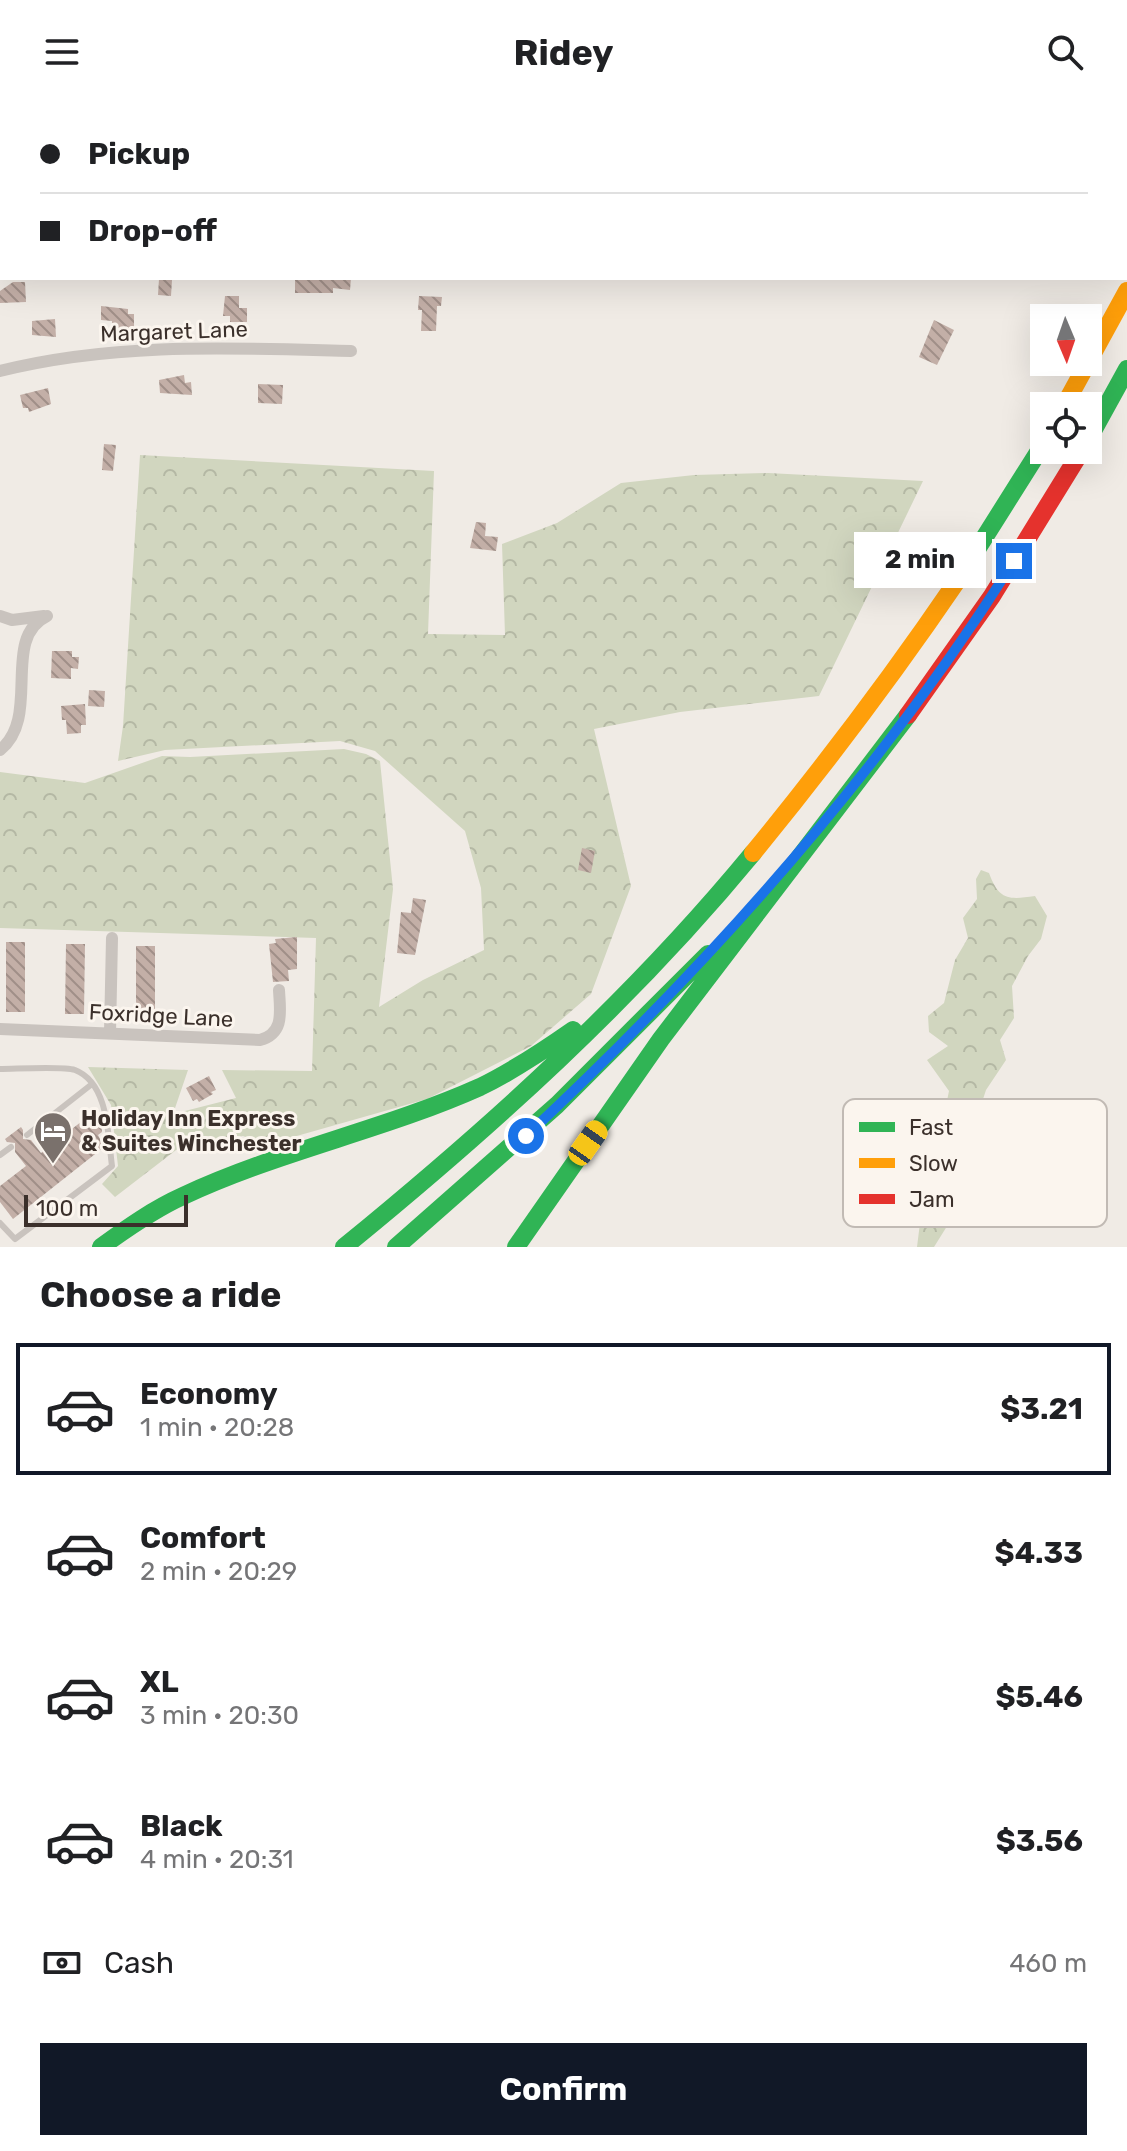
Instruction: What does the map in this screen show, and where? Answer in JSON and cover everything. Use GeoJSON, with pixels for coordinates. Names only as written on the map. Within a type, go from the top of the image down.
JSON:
{"type":"FeatureCollection","features":[{"type":"Feature","properties":{"kind":"highway"},"geometry":{"type":"LineString","coordinates":[[1072,392],[1127,291]]}},
{"type":"Feature","properties":{"kind":"highway"},"geometry":{"type":"LineString","coordinates":[[1102,415],[1127,369]]}},
{"type":"Feature","properties":{"kind":"highway"},"geometry":{"type":"LineString","coordinates":[[344,1247],[424,1183],[561,1060],[633,987],[747,861],[897,669],[986,538],[1031,464]]}},
{"type":"Feature","properties":{"kind":"highway"},"geometry":{"type":"LineString","coordinates":[[516,1247],[683,1010],[936,677],[1073,464]]}},
{"type":"Feature","properties":{"kind":"highway"},"geometry":{"type":"LineString","coordinates":[[396,1247],[526,1136],[633,1032],[804,847],[851,788]]}},
{"type":"Feature","properties":{"kind":"highway"},"geometry":{"type":"LineString","coordinates":[[101,1247],[151,1213],[221,1180],[428,1109],[517,1070],[542,1054],[606,1002],[747,861]]}},
{"type":"Feature","properties":{"kind":"street","name":"Margaret Lane"},"geometry":{"type":"LineString","coordinates":[[0,371],[71,356],[126,350],[351,351]]}},
{"type":"Feature","properties":{"kind":"street"},"geometry":{"type":"LineString","coordinates":[[0,616],[12,620],[47,616],[32,625],[27,633],[22,648],[16,730],[0,750]]}},
{"type":"Feature","properties":{"kind":"street"},"geometry":{"type":"LineString","coordinates":[[110,1033],[112,938]]}},
{"type":"Feature","properties":{"kind":"street","name":"Foxridge Lane"},"geometry":{"type":"LineString","coordinates":[[0,1029],[260,1040],[273,1035],[278,1029],[279,990]]}},
{"type":"Feature","properties":{"kind":"lane"},"geometry":{"type":"LineString","coordinates":[[0,1069],[75,1070],[92,1084],[101,1102],[112,1166],[15,1239],[0,1223]]}},
{"type":"Feature","properties":{"kind":"lane"},"geometry":{"type":"LineString","coordinates":[[27,1135],[92,1084]]}},
{"type":"Feature","properties":{"kind":"lane"},"geometry":{"type":"LineString","coordinates":[[0,1155],[11,1147]]}},
{"type":"Feature","properties":{"kind":"green space"},"geometry":{"type":"Polygon","coordinates":[[[140,455],[434,471],[428,634],[505,635],[502,544],[557,523],[621,483],[694,475],[768,473],[923,481],[819,696],[680,712],[594,729],[631,886],[591,994],[531,1046],[427,1099],[265,1145],[243,1136],[180,1147],[115,1197],[102,1184],[118,1166],[111,1105],[88,1067],[188,1070],[173,1114],[236,1098],[222,1070],[312,1071],[316,938],[0,928],[0,772],[85,783],[162,756],[344,749],[366,754],[380,761],[393,889],[379,1007],[423,980],[484,950],[481,888],[465,831],[375,751],[340,741],[165,750],[118,761],[123,726],[140,455]]]}},
{"type":"Feature","properties":{"kind":"green space"},"geometry":{"type":"Polygon","coordinates":[[[981,870],[989,873],[997,889],[1006,896],[1035,896],[1047,916],[1041,939],[1012,986],[1014,1018],[1000,1040],[1006,1060],[983,1099],[947,1099],[949,1091],[927,1060],[948,1046],[929,1032],[928,1016],[944,1003],[955,960],[968,938],[963,918],[977,899],[976,879],[981,870]]]}},
{"type":"Feature","properties":{"kind":"green space"},"geometry":{"type":"Polygon","coordinates":[[[920,1227],[946,1227],[934,1247],[917,1247],[920,1227]]]}},
{"type":"Feature","properties":{"kind":"building"},"geometry":{"type":"Polygon","coordinates":[[[159,280],[172,280],[171,296],[158,295],[159,280]]]}},
{"type":"Feature","properties":{"kind":"building"},"geometry":{"type":"Polygon","coordinates":[[[295,280],[351,280],[350,290],[333,288],[333,293],[295,293],[295,280]]]}},
{"type":"Feature","properties":{"kind":"building"},"geometry":{"type":"Polygon","coordinates":[[[13,282],[25,282],[26,302],[0,303],[0,291],[13,282]]]}},
{"type":"Feature","properties":{"kind":"building"},"geometry":{"type":"Polygon","coordinates":[[[225,296],[239,296],[239,308],[247,308],[247,322],[230,322],[230,316],[223,316],[225,296]]]}},
{"type":"Feature","properties":{"kind":"building"},"geometry":{"type":"Polygon","coordinates":[[[419,296],[442,297],[441,306],[437,306],[436,331],[421,331],[419,296]]]}},
{"type":"Feature","properties":{"kind":"building"},"geometry":{"type":"Polygon","coordinates":[[[101,306],[128,309],[128,314],[134,314],[134,329],[112,328],[112,321],[101,320],[101,306]]]}},
{"type":"Feature","properties":{"kind":"building"},"geometry":{"type":"Polygon","coordinates":[[[55,319],[56,337],[32,335],[32,321],[55,319]]]}},
{"type":"Feature","properties":{"kind":"building"},"geometry":{"type":"Polygon","coordinates":[[[934,320],[954,330],[937,365],[919,357],[934,320]]]}},
{"type":"Feature","properties":{"kind":"building"},"geometry":{"type":"Polygon","coordinates":[[[184,375],[185,383],[191,382],[192,395],[160,393],[159,380],[184,375]]]}},
{"type":"Feature","properties":{"kind":"building"},"geometry":{"type":"Polygon","coordinates":[[[258,384],[283,385],[282,404],[258,403],[258,384]]]}},
{"type":"Feature","properties":{"kind":"building"},"geometry":{"type":"Polygon","coordinates":[[[48,388],[51,404],[29,412],[28,408],[23,408],[20,395],[48,388]]]}},
{"type":"Feature","properties":{"kind":"building"},"geometry":{"type":"Polygon","coordinates":[[[104,444],[116,445],[113,471],[102,470],[104,444]]]}},
{"type":"Feature","properties":{"kind":"building"},"geometry":{"type":"Polygon","coordinates":[[[476,522],[486,523],[485,536],[498,537],[496,551],[470,548],[476,522]]]}},
{"type":"Feature","properties":{"kind":"building"},"geometry":{"type":"Polygon","coordinates":[[[52,651],[72,651],[72,657],[79,657],[78,669],[71,668],[71,679],[51,678],[52,651]]]}},
{"type":"Feature","properties":{"kind":"building"},"geometry":{"type":"Polygon","coordinates":[[[89,690],[105,691],[104,707],[88,706],[89,690]]]}},
{"type":"Feature","properties":{"kind":"building"},"geometry":{"type":"Polygon","coordinates":[[[85,704],[86,725],[81,725],[81,733],[67,734],[61,706],[85,704]]]}},
{"type":"Feature","properties":{"kind":"building"},"geometry":{"type":"Polygon","coordinates":[[[582,848],[595,851],[591,873],[578,870],[582,848]]]}},
{"type":"Feature","properties":{"kind":"building"},"geometry":{"type":"Polygon","coordinates":[[[413,898],[426,900],[415,955],[397,953],[401,912],[411,913],[413,898]]]}},
{"type":"Feature","properties":{"kind":"building"},"geometry":{"type":"Polygon","coordinates":[[[297,937],[297,969],[288,970],[289,981],[273,982],[269,944],[276,943],[275,939],[297,937]]]}},
{"type":"Feature","properties":{"kind":"building"},"geometry":{"type":"Polygon","coordinates":[[[6,942],[25,942],[25,1012],[6,1012],[6,942]]]}},
{"type":"Feature","properties":{"kind":"building"},"geometry":{"type":"Polygon","coordinates":[[[66,944],[85,944],[84,1014],[65,1014],[66,944]]]}},
{"type":"Feature","properties":{"kind":"building"},"geometry":{"type":"Polygon","coordinates":[[[136,946],[155,946],[155,1016],[136,1016],[136,946]]]}},
{"type":"Feature","properties":{"kind":"building"},"geometry":{"type":"Polygon","coordinates":[[[209,1076],[216,1090],[199,1102],[197,1099],[193,1101],[186,1088],[209,1076]]]}},
{"type":"Feature","properties":{"kind":"building","name":"Holiday Inn Express & Suites Winchester"},"geometry":{"type":"Polygon","coordinates":[[[86,1118],[91,1124],[98,1119],[101,1123],[102,1132],[98,1135],[104,1147],[13,1219],[0,1202],[0,1186],[26,1166],[15,1152],[15,1143],[5,1139],[21,1127],[23,1139],[31,1140],[41,1153],[86,1118]]]}},
{"type":"Feature","properties":{"kind":"traffic: fast"},"geometry":{"type":"LineString","coordinates":[[1102,415],[1127,369]]}},
{"type":"Feature","properties":{"kind":"traffic: fast"},"geometry":{"type":"LineString","coordinates":[[957,581],[1031,464]]}},
{"type":"Feature","properties":{"kind":"traffic: fast"},"geometry":{"type":"LineString","coordinates":[[516,1247],[661,1039],[908,715]]}},
{"type":"Feature","properties":{"kind":"traffic: fast"},"geometry":{"type":"LineString","coordinates":[[344,1247],[506,1108],[609,1011],[659,960],[753,853]]}},
{"type":"Feature","properties":{"kind":"traffic: fast"},"geometry":{"type":"LineString","coordinates":[[396,1247],[557,1105],[708,954]]}},
{"type":"Feature","properties":{"kind":"traffic: fast"},"geometry":{"type":"LineString","coordinates":[[101,1247],[162,1207],[219,1180],[407,1116],[480,1087],[573,1030]]}},
{"type":"Feature","properties":{"kind":"traffic: slow"},"geometry":{"type":"LineString","coordinates":[[1072,392],[1127,291]]}},
{"type":"Feature","properties":{"kind":"traffic: slow"},"geometry":{"type":"LineString","coordinates":[[753,853],[858,719],[957,581]]}},
{"type":"Feature","properties":{"kind":"traffic: jam"},"geometry":{"type":"LineString","coordinates":[[908,715],[992,596],[1073,464]]}},
{"type":"Feature","properties":{"kind":"place","name":"Holiday Inn Express & Suites Winchester"},"geometry":{"type":"Point","coordinates":[53,1165]}},
{"type":"Feature","properties":{"kind":"route"},"geometry":{"type":"LineString","coordinates":[[526,1136],[683,981],[804,847],[936,677],[1014,561]]}}]}
